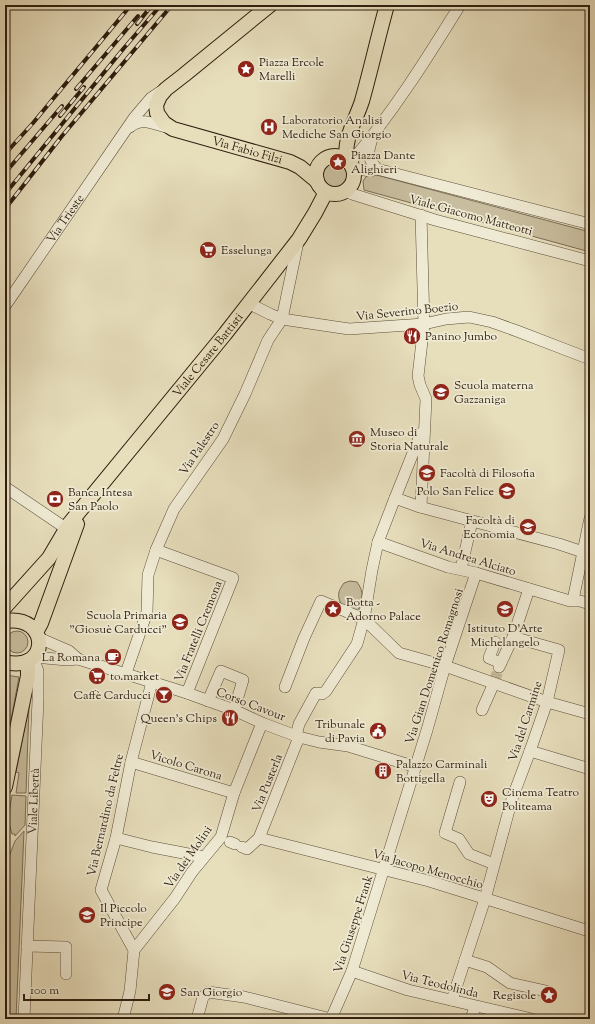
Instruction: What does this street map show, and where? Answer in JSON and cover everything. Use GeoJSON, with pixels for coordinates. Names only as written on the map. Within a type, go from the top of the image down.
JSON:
{"type":"FeatureCollection","features":[{"type":"Feature","properties":{"kind":"main road","name":"Via Trieste"},"geometry":{"type":"LineString","coordinates":[[166,89],[270,5]]}},
{"type":"Feature","properties":{"kind":"main road"},"geometry":{"type":"LineString","coordinates":[[350,164],[338,156],[333,156],[324,160],[316,172],[322,186],[334,194],[346,191],[353,181],[354,172],[346,150],[347,139],[362,102],[387,5]]}},
{"type":"Feature","properties":{"kind":"main road"},"geometry":{"type":"LineString","coordinates":[[166,89],[157,100],[156,113],[164,123],[173,129]]}},
{"type":"Feature","properties":{"kind":"main road","name":"Via Fabio Filzi"},"geometry":{"type":"LineString","coordinates":[[173,129],[290,162],[300,167],[322,186]]}},
{"type":"Feature","properties":{"kind":"main road","name":"Viale Cesare Battisti"},"geometry":{"type":"LineString","coordinates":[[5,607],[49,558],[110,473],[299,238],[315,213],[322,186]]}},
{"type":"Feature","properties":{"kind":"main road","name":"Viale Cesare Battisti"},"geometry":{"type":"LineString","coordinates":[[32,658],[39,649],[37,635],[69,532]]}},
{"type":"Feature","properties":{"kind":"main road"},"geometry":{"type":"LineString","coordinates":[[5,621],[19,621],[31,627],[37,635]]}},
{"type":"Feature","properties":{"kind":"main road"},"geometry":{"type":"LineString","coordinates":[[5,662],[17,663],[32,658]]}},
{"type":"Feature","properties":{"kind":"main road"},"geometry":{"type":"LineString","coordinates":[[5,787],[32,658]]}},
{"type":"Feature","properties":{"kind":"street"},"geometry":{"type":"LineString","coordinates":[[350,164],[374,134],[427,57],[460,5]]}},
{"type":"Feature","properties":{"kind":"street","name":"Via Trieste"},"geometry":{"type":"LineString","coordinates":[[5,306],[125,132],[148,102],[159,92],[166,89]]}},
{"type":"Feature","properties":{"kind":"street","name":"Via Trieste"},"geometry":{"type":"LineString","coordinates":[[125,132],[135,123],[142,121],[173,129]]}},
{"type":"Feature","properties":{"kind":"street"},"geometry":{"type":"LineString","coordinates":[[374,134],[368,156],[377,169]]}},
{"type":"Feature","properties":{"kind":"street","name":"Viale Giacomo Matteotti"},"geometry":{"type":"LineString","coordinates":[[350,164],[370,171],[377,169],[590,224]]}},
{"type":"Feature","properties":{"kind":"street","name":"Viale Giacomo Matteotti"},"geometry":{"type":"LineString","coordinates":[[346,191],[421,215],[590,261]]}},
{"type":"Feature","properties":{"kind":"street"},"geometry":{"type":"LineString","coordinates":[[421,215],[424,324],[418,376],[426,398],[421,507]]}},
{"type":"Feature","properties":{"kind":"street","name":"Via Palestro"},"geometry":{"type":"LineString","coordinates":[[126,673],[147,612],[148,575],[156,550],[174,509],[223,439],[245,394],[268,340],[282,319],[299,238]]}},
{"type":"Feature","properties":{"kind":"street","name":"Via Severino Boezio"},"geometry":{"type":"LineString","coordinates":[[248,303],[282,319],[349,330],[424,324],[446,319],[469,317],[492,322],[590,359]]}},
{"type":"Feature","properties":{"kind":"street"},"geometry":{"type":"LineString","coordinates":[[364,619],[378,542],[424,425]]}},
{"type":"Feature","properties":{"kind":"street"},"geometry":{"type":"LineString","coordinates":[[5,487],[69,532]]}},
{"type":"Feature","properties":{"kind":"street"},"geometry":{"type":"LineString","coordinates":[[395,498],[421,507],[559,544],[585,557]]}},
{"type":"Feature","properties":{"kind":"street"},"geometry":{"type":"LineString","coordinates":[[573,600],[585,557],[590,518]]}},
{"type":"Feature","properties":{"kind":"street"},"geometry":{"type":"LineString","coordinates":[[461,569],[472,521]]}},
{"type":"Feature","properties":{"kind":"street","name":"Via Andrea Alciato"},"geometry":{"type":"LineString","coordinates":[[378,542],[448,567],[476,573],[570,601],[573,600],[590,604]]}},
{"type":"Feature","properties":{"kind":"street","name":"Via Fratelli Cremona"},"geometry":{"type":"LineString","coordinates":[[156,550],[233,578],[187,693]]}},
{"type":"Feature","properties":{"kind":"street","name":"Via Gian Domenico Romagnosi"},"geometry":{"type":"LineString","coordinates":[[416,766],[445,666],[476,573]]}},
{"type":"Feature","properties":{"kind":"street"},"geometry":{"type":"LineString","coordinates":[[495,642],[489,658],[500,665],[513,637],[529,589]]}},
{"type":"Feature","properties":{"kind":"street"},"geometry":{"type":"LineString","coordinates":[[285,687],[320,601],[364,619],[400,653],[445,666],[547,702],[590,714]]}},
{"type":"Feature","properties":{"kind":"street","name":"Via Pusterla"},"geometry":{"type":"LineString","coordinates":[[259,838],[298,736],[299,724],[316,693],[322,694],[326,691],[357,644],[364,619]]}},
{"type":"Feature","properties":{"kind":"street","name":"Corso Cavour"},"geometry":{"type":"LineString","coordinates":[[37,635],[69,651],[78,659]]}},
{"type":"Feature","properties":{"kind":"street","name":"Via del Carmine"},"geometry":{"type":"LineString","coordinates":[[452,1000],[485,899],[512,799],[547,702],[559,650],[513,637]]}},
{"type":"Feature","properties":{"kind":"street","name":"Corso Cavour"},"geometry":{"type":"LineString","coordinates":[[32,658],[67,660],[78,659],[187,693],[298,736],[319,742],[348,746],[416,766]]}},
{"type":"Feature","properties":{"kind":"street","name":"Viale Libertà"},"geometry":{"type":"LineString","coordinates":[[24,1019],[39,676],[32,658]]}},
{"type":"Feature","properties":{"kind":"street"},"geometry":{"type":"LineString","coordinates":[[208,701],[221,671],[243,680],[234,710]]}},
{"type":"Feature","properties":{"kind":"street","name":"Via Bernardino da Feltre"},"geometry":{"type":"LineString","coordinates":[[134,950],[101,890],[116,838],[131,762],[152,682]]}},
{"type":"Feature","properties":{"kind":"street"},"geometry":{"type":"LineString","coordinates":[[482,710],[494,683]]}},
{"type":"Feature","properties":{"kind":"street","name":"Via dei Molini"},"geometry":{"type":"LineString","coordinates":[[134,950],[220,837],[234,793],[262,723]]}},
{"type":"Feature","properties":{"kind":"street"},"geometry":{"type":"LineString","coordinates":[[530,751],[590,769]]}},
{"type":"Feature","properties":{"kind":"street","name":"Vicolo Carona"},"geometry":{"type":"LineString","coordinates":[[131,762],[234,793]]}},
{"type":"Feature","properties":{"kind":"street","name":"Via Giuseppe Frank"},"geometry":{"type":"LineString","coordinates":[[331,1019],[352,971],[416,766]]}},
{"type":"Feature","properties":{"kind":"street"},"geometry":{"type":"LineString","coordinates":[[460,782],[445,833],[459,839],[469,854],[494,864]]}},
{"type":"Feature","properties":{"kind":"street"},"geometry":{"type":"LineString","coordinates":[[116,838],[204,857]]}},
{"type":"Feature","properties":{"kind":"street"},"geometry":{"type":"LineString","coordinates":[[235,844],[247,849],[259,838]]}},
{"type":"Feature","properties":{"kind":"street","name":"Via Jacopo Menocchio"},"geometry":{"type":"LineString","coordinates":[[259,838],[429,881],[588,931]]}},
{"type":"Feature","properties":{"kind":"street"},"geometry":{"type":"LineString","coordinates":[[27,946],[66,947],[66,974]]}},
{"type":"Feature","properties":{"kind":"street"},"geometry":{"type":"LineString","coordinates":[[123,1019],[130,991],[134,950]]}},
{"type":"Feature","properties":{"kind":"street"},"geometry":{"type":"LineString","coordinates":[[465,960],[487,967],[510,983],[546,991]]}},
{"type":"Feature","properties":{"kind":"street","name":"Via Teodolinda"},"geometry":{"type":"LineString","coordinates":[[352,971],[408,990],[528,1018]]}},
{"type":"Feature","properties":{"kind":"street"},"geometry":{"type":"LineString","coordinates":[[197,1019],[203,997],[208,992],[244,996],[331,1019]]}},
{"type":"Feature","properties":{"kind":"street"},"geometry":{"type":"LineString","coordinates":[[471,1019],[475,1006]]}},
{"type":"Feature","properties":{"kind":"shaded area"},"geometry":{"type":"Polygon","coordinates":[[[335,163],[344,166],[347,175],[344,184],[335,187],[326,184],[323,175],[326,166],[335,163]]]}},
{"type":"Feature","properties":{"kind":"shaded area"},"geometry":{"type":"Polygon","coordinates":[[[369,173],[590,232],[590,252],[364,190],[363,181],[369,173]]]}},
{"type":"Feature","properties":{"kind":"shaded area"},"geometry":{"type":"Polygon","coordinates":[[[350,581],[357,582],[362,593],[362,600],[358,612],[341,604],[339,598],[339,591],[342,586],[344,583],[350,581]]]}},
{"type":"Feature","properties":{"kind":"shaded area"},"geometry":{"type":"Polygon","coordinates":[[[17,631],[21,632],[27,638],[27,646],[21,652],[17,653],[13,652],[7,646],[6,642],[7,638],[13,632],[17,631]]]}},
{"type":"Feature","properties":{"kind":"shaded area"},"geometry":{"type":"Polygon","coordinates":[[[5,675],[19,677],[7,741],[5,744],[5,675]]]}},
{"type":"Feature","properties":{"kind":"shaded area"},"geometry":{"type":"Polygon","coordinates":[[[29,706],[26,793],[16,793],[19,773],[16,772],[29,706]]]}},
{"type":"Feature","properties":{"kind":"shaded area"},"geometry":{"type":"Polygon","coordinates":[[[12,795],[26,796],[25,825],[15,836],[15,834],[12,834],[8,820],[12,795]]]}},
{"type":"Feature","properties":{"kind":"shaded area"},"geometry":{"type":"Polygon","coordinates":[[[24,831],[16,1019],[5,1019],[5,905],[7,862],[15,841],[24,831]]]}},
{"type":"Feature","properties":{"kind":"tunnel"},"geometry":{"type":"LineString","coordinates":[[494,683],[499,667]]}},
{"type":"Feature","properties":{"kind":"railway"},"geometry":{"type":"LineString","coordinates":[[5,154],[33,123],[131,5]]}},
{"type":"Feature","properties":{"kind":"railway"},"geometry":{"type":"LineString","coordinates":[[137,24],[152,5]]}},
{"type":"Feature","properties":{"kind":"railway"},"geometry":{"type":"LineString","coordinates":[[5,194],[161,5]]}},
{"type":"Feature","properties":{"kind":"railway"},"geometry":{"type":"LineString","coordinates":[[5,209],[62,136],[172,5]]}},
{"type":"Feature","properties":{"kind":"railway"},"geometry":{"type":"LineString","coordinates":[[76,89],[138,16]]}},
{"type":"Feature","properties":{"kind":"railway"},"geometry":{"type":"LineString","coordinates":[[60,116],[84,87]]}},
{"type":"Feature","properties":{"kind":"railway"},"geometry":{"type":"LineString","coordinates":[[5,173],[62,106]]}},
{"type":"Feature","properties":{"kind":"place","name":"Piazza Ercole Marelli"},"geometry":{"type":"Point","coordinates":[246,69]}},
{"type":"Feature","properties":{"kind":"place","name":"Laboratorio Analisi Mediche San Giorgio"},"geometry":{"type":"Point","coordinates":[269,127]}},
{"type":"Feature","properties":{"kind":"place","name":"Piazza Dante Alighieri"},"geometry":{"type":"Point","coordinates":[338,162]}},
{"type":"Feature","properties":{"kind":"place","name":"Esselunga"},"geometry":{"type":"Point","coordinates":[208,250]}},
{"type":"Feature","properties":{"kind":"place","name":"Panino Jumbo"},"geometry":{"type":"Point","coordinates":[412,336]}},
{"type":"Feature","properties":{"kind":"place","name":"Scuola materna Gazzaniga"},"geometry":{"type":"Point","coordinates":[441,392]}},
{"type":"Feature","properties":{"kind":"place","name":"Museo di Storia Naturale"},"geometry":{"type":"Point","coordinates":[357,439]}},
{"type":"Feature","properties":{"kind":"place","name":"Facoltà di Filosofia"},"geometry":{"type":"Point","coordinates":[427,473]}},
{"type":"Feature","properties":{"kind":"place","name":"Polo San Felice"},"geometry":{"type":"Point","coordinates":[507,491]}},
{"type":"Feature","properties":{"kind":"place","name":"Banca Intesa San Paolo"},"geometry":{"type":"Point","coordinates":[55,499]}},
{"type":"Feature","properties":{"kind":"place","name":"Facoltà di Economia"},"geometry":{"type":"Point","coordinates":[528,527]}},
{"type":"Feature","properties":{"kind":"place","name":"Botta - Adorno Palace"},"geometry":{"type":"Point","coordinates":[333,609]}},
{"type":"Feature","properties":{"kind":"place","name":"Istituto D'Arte Michelangelo"},"geometry":{"type":"Point","coordinates":[505,609]}},
{"type":"Feature","properties":{"kind":"place","name":"Scuola Primaria \"Giosuè Carducci\""},"geometry":{"type":"Point","coordinates":[180,622]}},
{"type":"Feature","properties":{"kind":"place","name":"La Romana"},"geometry":{"type":"Point","coordinates":[113,657]}},
{"type":"Feature","properties":{"kind":"place","name":"to.market"},"geometry":{"type":"Point","coordinates":[97,676]}},
{"type":"Feature","properties":{"kind":"place","name":"Caffè Carducci"},"geometry":{"type":"Point","coordinates":[164,695]}},
{"type":"Feature","properties":{"kind":"place","name":"Queen's Chips"},"geometry":{"type":"Point","coordinates":[230,718]}},
{"type":"Feature","properties":{"kind":"place","name":"Tribunale di Pavia"},"geometry":{"type":"Point","coordinates":[378,731]}},
{"type":"Feature","properties":{"kind":"place","name":"Palazzo Carminali Bottigella"},"geometry":{"type":"Point","coordinates":[383,771]}},
{"type":"Feature","properties":{"kind":"place","name":"Cinema Teatro Politeama"},"geometry":{"type":"Point","coordinates":[489,799]}},
{"type":"Feature","properties":{"kind":"place","name":"Il Piccolo Principe"},"geometry":{"type":"Point","coordinates":[87,915]}},
{"type":"Feature","properties":{"kind":"place","name":"San Giorgio"},"geometry":{"type":"Point","coordinates":[167,992]}},
{"type":"Feature","properties":{"kind":"place","name":"Regisole"},"geometry":{"type":"Point","coordinates":[549,995]}}]}
